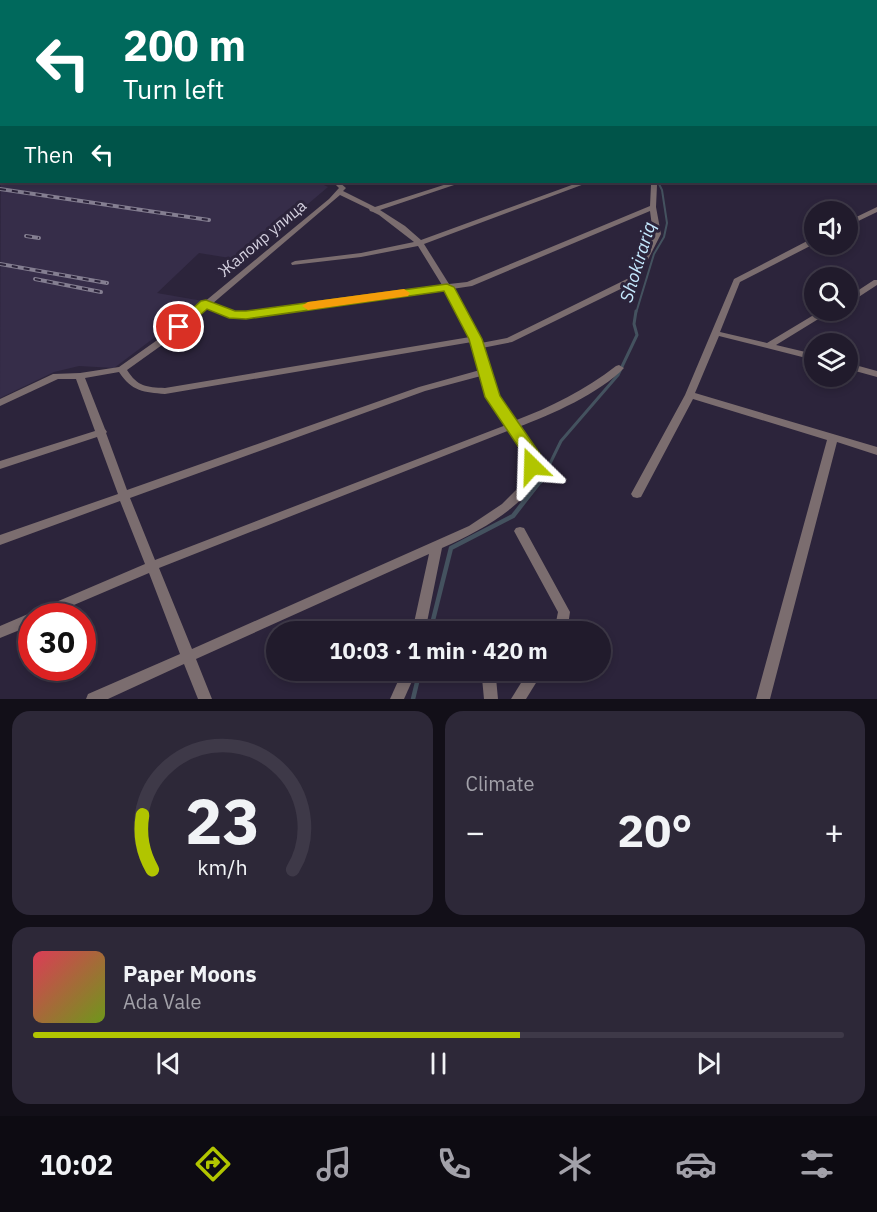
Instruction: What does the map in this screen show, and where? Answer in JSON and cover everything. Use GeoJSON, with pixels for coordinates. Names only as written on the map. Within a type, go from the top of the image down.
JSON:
{"type":"FeatureCollection","features":[{"type":"Feature","properties":{"kind":"street"},"geometry":{"type":"LineString","coordinates":[[372,210],[455,183]]}},
{"type":"Feature","properties":{"kind":"street"},"geometry":{"type":"LineString","coordinates":[[295,263],[361,255],[420,243],[582,183]]}},
{"type":"Feature","properties":{"kind":"street"},"geometry":{"type":"LineString","coordinates":[[122,369],[131,384],[144,389],[165,391],[476,342],[509,340],[634,279],[657,234],[652,183]]}},
{"type":"Feature","properties":{"kind":"street"},"geometry":{"type":"LineString","coordinates":[[93,699],[473,529],[506,507],[533,478],[532,454],[492,397],[476,342],[447,287],[420,243],[411,234],[337,187]]}},
{"type":"Feature","properties":{"kind":"street","name":"Жалоир улица"},"geometry":{"type":"LineString","coordinates":[[0,403],[56,376],[80,376],[122,369],[166,338],[337,187]]}},
{"type":"Feature","properties":{"kind":"street"},"geometry":{"type":"LineString","coordinates":[[206,303],[233,315],[246,315],[469,284],[653,207]]}},
{"type":"Feature","properties":{"kind":"street"},"geometry":{"type":"LineString","coordinates":[[858,219],[877,209]]}},
{"type":"Feature","properties":{"kind":"street"},"geometry":{"type":"LineString","coordinates":[[637,494],[690,395],[737,281],[804,246]]}},
{"type":"Feature","properties":{"kind":"street"},"geometry":{"type":"LineString","coordinates":[[858,294],[877,282]]}},
{"type":"Feature","properties":{"kind":"street"},"geometry":{"type":"LineString","coordinates":[[770,345],[810,321]]}},
{"type":"Feature","properties":{"kind":"street"},"geometry":{"type":"LineString","coordinates":[[715,333],[804,354]]}},
{"type":"Feature","properties":{"kind":"street"},"geometry":{"type":"LineString","coordinates":[[66,603],[152,566],[548,412],[600,383],[619,368]]}},
{"type":"Feature","properties":{"kind":"street"},"geometry":{"type":"LineString","coordinates":[[858,369],[877,374]]}},
{"type":"Feature","properties":{"kind":"street"},"geometry":{"type":"LineString","coordinates":[[0,540],[422,389],[484,372]]}},
{"type":"Feature","properties":{"kind":"street"},"geometry":{"type":"LineString","coordinates":[[80,376],[124,496],[205,699]]}},
{"type":"Feature","properties":{"kind":"street"},"geometry":{"type":"LineString","coordinates":[[690,395],[877,451]]}},
{"type":"Feature","properties":{"kind":"street"},"geometry":{"type":"LineString","coordinates":[[0,465],[102,432]]}},
{"type":"Feature","properties":{"kind":"street"},"geometry":{"type":"LineString","coordinates":[[763,699],[833,436]]}},
{"type":"Feature","properties":{"kind":"street"},"geometry":{"type":"LineString","coordinates":[[520,531],[564,612],[562,621]]}},
{"type":"Feature","properties":{"kind":"street"},"geometry":{"type":"LineString","coordinates":[[420,621],[437,545]]}},
{"type":"Feature","properties":{"kind":"street"},"geometry":{"type":"LineString","coordinates":[[0,632],[18,625]]}},
{"type":"Feature","properties":{"kind":"street"},"geometry":{"type":"LineString","coordinates":[[397,699],[405,681]]}},
{"type":"Feature","properties":{"kind":"street"},"geometry":{"type":"LineString","coordinates":[[489,681],[491,699]]}},
{"type":"Feature","properties":{"kind":"street"},"geometry":{"type":"LineString","coordinates":[[518,699],[530,681]]}},
{"type":"Feature","properties":{"kind":"shaded area"},"geometry":{"type":"Polygon","coordinates":[[[1,183],[320,183],[328,187],[242,260],[199,253],[157,293],[203,301],[114,368],[79,366],[54,372],[0,398],[1,183]]]}},
{"type":"Feature","properties":{"kind":"waterway","name":"Shokirariq"},"geometry":{"type":"LineString","coordinates":[[636,313],[654,254],[664,237],[667,223],[662,190],[658,183]]}},
{"type":"Feature","properties":{"kind":"waterway","name":"Shokirariq"},"geometry":{"type":"LineString","coordinates":[[541,482],[561,441],[618,375],[637,335],[634,324],[636,311]]}},
{"type":"Feature","properties":{"kind":"waterway","name":"Shokirariq"},"geometry":{"type":"LineString","coordinates":[[433,621],[451,548],[513,516],[541,480]]}},
{"type":"Feature","properties":{"kind":"waterway","name":"Shokirariq"},"geometry":{"type":"LineString","coordinates":[[413,699],[417,681]]}},
{"type":"Feature","properties":{"kind":"railway"},"geometry":{"type":"LineString","coordinates":[[0,189],[209,220]]}},
{"type":"Feature","properties":{"kind":"railway"},"geometry":{"type":"LineString","coordinates":[[26,236],[39,238]]}},
{"type":"Feature","properties":{"kind":"railway"},"geometry":{"type":"LineString","coordinates":[[0,264],[107,283]]}},
{"type":"Feature","properties":{"kind":"railway"},"geometry":{"type":"LineString","coordinates":[[35,279],[101,292]]}},
{"type":"Feature","properties":{"kind":"slow traffic"},"geometry":{"type":"LineString","coordinates":[[308,306],[404,293]]}},
{"type":"Feature","properties":{"kind":"route"},"geometry":{"type":"LineString","coordinates":[[179,327],[206,303],[226,313],[246,315],[447,287],[475,339],[492,397],[532,454],[532,466]]}}]}
